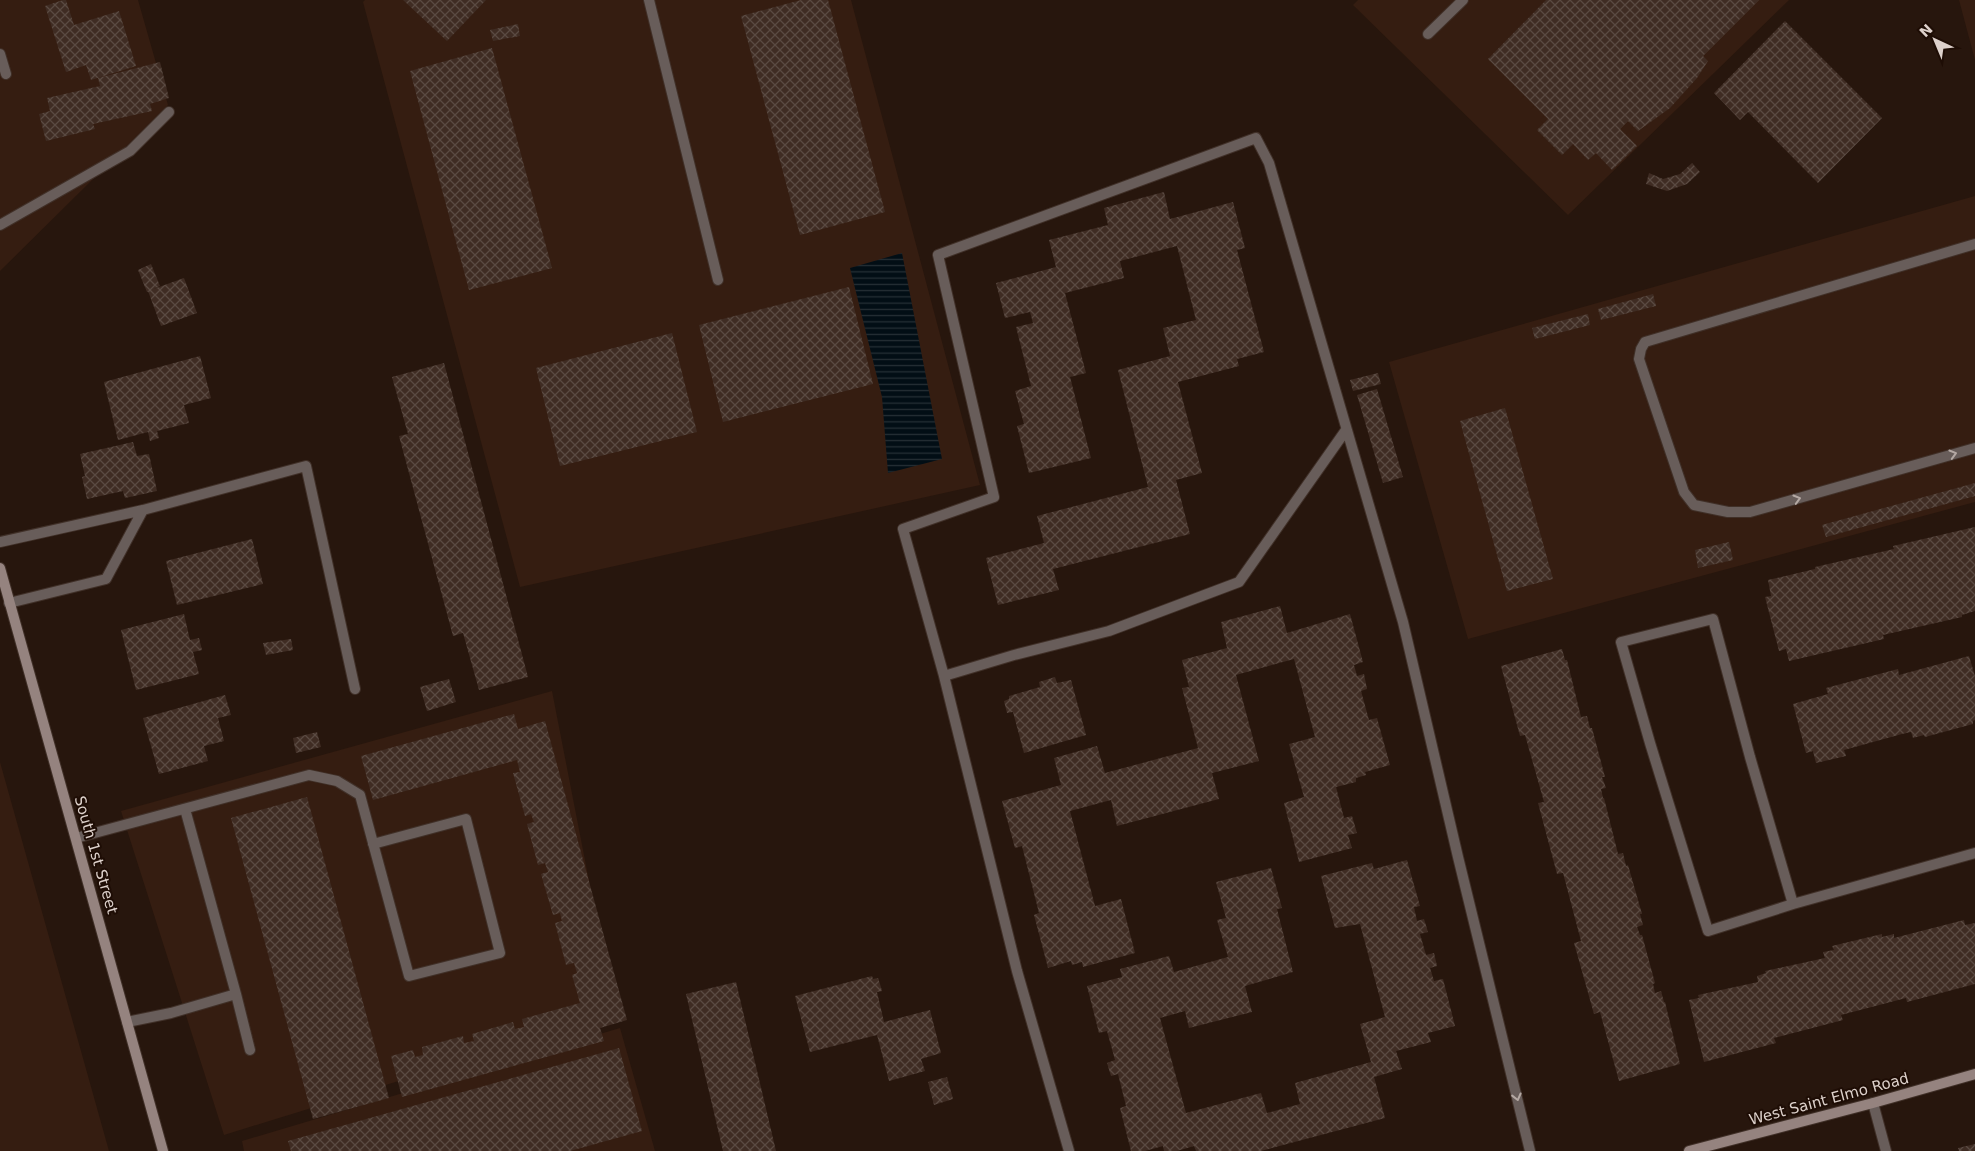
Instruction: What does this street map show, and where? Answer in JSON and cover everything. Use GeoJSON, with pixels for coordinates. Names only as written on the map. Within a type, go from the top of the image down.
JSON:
{"type":"FeatureCollection","features":[{"type":"Feature","properties":{"kind":"main road","name":"South 1st Street"},"geometry":{"type":"LineString","coordinates":[[0,568],[163,1151]]}},
{"type":"Feature","properties":{"kind":"main road","name":"West Saint Elmo Road"},"geometry":{"type":"LineString","coordinates":[[1689,1151],[1975,1074]]}},
{"type":"Feature","properties":{"kind":"street"},"geometry":{"type":"LineString","coordinates":[[649,0],[718,280]]}},
{"type":"Feature","properties":{"kind":"street"},"geometry":{"type":"LineString","coordinates":[[1428,34],[1463,0]]}},
{"type":"Feature","properties":{"kind":"street"},"geometry":{"type":"LineString","coordinates":[[0,54],[6,74]]}},
{"type":"Feature","properties":{"kind":"street"},"geometry":{"type":"LineString","coordinates":[[0,225],[130,151],[169,112]]}},
{"type":"Feature","properties":{"kind":"street"},"geometry":{"type":"LineString","coordinates":[[1069,1151],[1017,971],[944,676],[903,529],[994,497],[938,255],[1256,138],[1269,163],[1403,622],[1530,1151]]}},
{"type":"Feature","properties":{"kind":"street"},"geometry":{"type":"LineString","coordinates":[[1975,244],[1645,342],[1640,349],[1639,359],[1684,492],[1694,505],[1710,510],[1750,512],[1975,448]]}},
{"type":"Feature","properties":{"kind":"street"},"geometry":{"type":"LineString","coordinates":[[944,676],[1014,655],[1109,631],[1239,582],[1346,430]]}},
{"type":"Feature","properties":{"kind":"street"},"geometry":{"type":"LineString","coordinates":[[0,542],[143,510],[306,466],[354,689]]}},
{"type":"Feature","properties":{"kind":"street"},"geometry":{"type":"LineString","coordinates":[[9,603],[106,579],[143,510]]}},
{"type":"Feature","properties":{"kind":"street"},"geometry":{"type":"LineString","coordinates":[[1793,904],[1712,618],[1621,642],[1708,931],[1793,904],[1975,853]]}},
{"type":"Feature","properties":{"kind":"street"},"geometry":{"type":"LineString","coordinates":[[76,838],[309,774],[337,781],[360,795],[373,844],[409,976],[500,953],[466,819],[373,844]]}},
{"type":"Feature","properties":{"kind":"street"},"geometry":{"type":"LineString","coordinates":[[185,808],[250,1050]]}},
{"type":"Feature","properties":{"kind":"street"},"geometry":{"type":"LineString","coordinates":[[127,1022],[171,1013],[236,994]]}},
{"type":"Feature","properties":{"kind":"street"},"geometry":{"type":"LineString","coordinates":[[1873,1103],[1886,1151]]}},
{"type":"Feature","properties":{"kind":"shaded area"},"geometry":{"type":"Polygon","coordinates":[[[0,0],[138,0],[168,105],[0,271],[0,0]]]}},
{"type":"Feature","properties":{"kind":"shaded area"},"geometry":{"type":"Polygon","coordinates":[[[365,0],[851,0],[980,485],[520,587],[363,2],[365,0]]]}},
{"type":"Feature","properties":{"kind":"shaded area"},"geometry":{"type":"Polygon","coordinates":[[[1358,0],[1789,0],[1568,215],[1353,5],[1358,0]]]}},
{"type":"Feature","properties":{"kind":"shaded area"},"geometry":{"type":"Polygon","coordinates":[[[1959,0],[1975,0],[1975,60],[1959,0]]]}},
{"type":"Feature","properties":{"kind":"shaded area"},"geometry":{"type":"Polygon","coordinates":[[[1975,196],[1975,502],[1468,639],[1389,362],[1975,196]]]}},
{"type":"Feature","properties":{"kind":"shaded area"},"geometry":{"type":"Polygon","coordinates":[[[902,253],[942,459],[888,473],[882,397],[850,268],[902,253]]]}},
{"type":"Feature","properties":{"kind":"shaded area"},"geometry":{"type":"Polygon","coordinates":[[[552,691],[615,1014],[224,1135],[121,811],[552,691]]]}},
{"type":"Feature","properties":{"kind":"shaded area"},"geometry":{"type":"Polygon","coordinates":[[[0,762],[109,1151],[0,1151],[0,762]]]}},
{"type":"Feature","properties":{"kind":"shaded area"},"geometry":{"type":"Polygon","coordinates":[[[620,1028],[655,1151],[244,1151],[242,1141],[620,1028]]]}},
{"type":"Feature","properties":{"kind":"building"},"geometry":{"type":"Polygon","coordinates":[[[66,0],[74,25],[119,11],[136,66],[91,80],[86,65],[66,72],[45,6],[66,0]]]}},
{"type":"Feature","properties":{"kind":"building"},"geometry":{"type":"Polygon","coordinates":[[[403,0],[486,0],[447,41],[403,0]]]}},
{"type":"Feature","properties":{"kind":"building"},"geometry":{"type":"Polygon","coordinates":[[[801,0],[828,0],[885,212],[800,235],[741,16],[801,0]]]}},
{"type":"Feature","properties":{"kind":"building"},"geometry":{"type":"Polygon","coordinates":[[[1546,0],[1759,0],[1703,56],[1708,61],[1697,78],[1670,108],[1638,131],[1628,121],[1620,129],[1637,146],[1612,170],[1596,153],[1588,160],[1573,144],[1562,155],[1537,130],[1548,119],[1488,59],[1546,0]]]}},
{"type":"Feature","properties":{"kind":"building"},"geometry":{"type":"Polygon","coordinates":[[[1785,21],[1882,118],[1818,183],[1748,112],[1740,120],[1714,93],[1785,21]]]}},
{"type":"Feature","properties":{"kind":"building"},"geometry":{"type":"Polygon","coordinates":[[[518,24],[520,36],[493,41],[490,30],[518,24]]]}},
{"type":"Feature","properties":{"kind":"building"},"geometry":{"type":"Polygon","coordinates":[[[492,48],[552,268],[469,290],[410,71],[492,48]]]}},
{"type":"Feature","properties":{"kind":"building"},"geometry":{"type":"Polygon","coordinates":[[[160,62],[169,98],[150,104],[152,111],[93,124],[95,129],[46,141],[39,114],[50,111],[47,98],[100,86],[98,78],[160,62]]]}},
{"type":"Feature","properties":{"kind":"building"},"geometry":{"type":"Polygon","coordinates":[[[1692,163],[1700,172],[1687,184],[1667,191],[1646,184],[1649,173],[1663,179],[1680,174],[1692,163]]]}},
{"type":"Feature","properties":{"kind":"building"},"geometry":{"type":"Polygon","coordinates":[[[1164,192],[1170,219],[1233,202],[1245,248],[1237,250],[1264,352],[1237,359],[1239,366],[1178,382],[1202,473],[1176,480],[1190,534],[1053,569],[1059,590],[998,605],[986,558],[1044,543],[1037,516],[1148,487],[1118,370],[1170,356],[1163,328],[1196,320],[1177,246],[1120,261],[1124,278],[1065,293],[1086,373],[1070,377],[1091,458],[1029,473],[1017,426],[1024,424],[1015,391],[1031,386],[1016,327],[1033,323],[1030,312],[1005,318],[996,283],[1056,267],[1049,240],[1108,225],[1104,208],[1164,192]]]}},
{"type":"Feature","properties":{"kind":"building"},"geometry":{"type":"Polygon","coordinates":[[[151,264],[160,286],[147,292],[138,270],[151,264]]]}},
{"type":"Feature","properties":{"kind":"building"},"geometry":{"type":"Polygon","coordinates":[[[184,278],[197,313],[161,326],[148,291],[184,278]]]}},
{"type":"Feature","properties":{"kind":"building"},"geometry":{"type":"Polygon","coordinates":[[[849,287],[873,384],[723,422],[699,325],[849,287]]]}},
{"type":"Feature","properties":{"kind":"building"},"geometry":{"type":"Polygon","coordinates":[[[1653,294],[1656,306],[1601,320],[1598,309],[1653,294]]]}},
{"type":"Feature","properties":{"kind":"building"},"geometry":{"type":"Polygon","coordinates":[[[1588,314],[1590,325],[1535,339],[1532,328],[1588,314]]]}},
{"type":"Feature","properties":{"kind":"building"},"geometry":{"type":"Polygon","coordinates":[[[672,333],[697,432],[560,466],[536,368],[672,333]]]}},
{"type":"Feature","properties":{"kind":"building"},"geometry":{"type":"Polygon","coordinates":[[[200,356],[211,398],[184,405],[189,423],[157,431],[159,438],[150,441],[148,432],[118,440],[104,382],[200,356]]]}},
{"type":"Feature","properties":{"kind":"building"},"geometry":{"type":"Polygon","coordinates":[[[444,363],[528,677],[479,690],[463,633],[453,636],[399,436],[408,434],[392,377],[444,363]]]}},
{"type":"Feature","properties":{"kind":"building"},"geometry":{"type":"Polygon","coordinates":[[[1378,373],[1381,384],[1353,391],[1350,380],[1378,373]]]}},
{"type":"Feature","properties":{"kind":"building"},"geometry":{"type":"Polygon","coordinates":[[[1377,389],[1403,477],[1383,483],[1357,395],[1377,389]]]}},
{"type":"Feature","properties":{"kind":"building"},"geometry":{"type":"Polygon","coordinates":[[[1505,408],[1553,579],[1507,591],[1460,421],[1505,408]]]}},
{"type":"Feature","properties":{"kind":"building"},"geometry":{"type":"Polygon","coordinates":[[[133,442],[137,456],[149,454],[157,491],[125,498],[123,491],[87,499],[82,477],[85,476],[80,454],[133,442]]]}},
{"type":"Feature","properties":{"kind":"building"},"geometry":{"type":"Polygon","coordinates":[[[1975,483],[1975,496],[1826,537],[1822,525],[1975,483]]]}},
{"type":"Feature","properties":{"kind":"building"},"geometry":{"type":"Polygon","coordinates":[[[1975,527],[1975,611],[1962,615],[1962,617],[1883,635],[1884,639],[1789,661],[1786,649],[1779,651],[1765,597],[1771,596],[1768,580],[1894,549],[1893,546],[1975,527]]]}},
{"type":"Feature","properties":{"kind":"building"},"geometry":{"type":"Polygon","coordinates":[[[252,539],[263,584],[177,605],[166,561],[252,539]]]}},
{"type":"Feature","properties":{"kind":"building"},"geometry":{"type":"Polygon","coordinates":[[[1729,542],[1733,560],[1698,568],[1695,550],[1729,542]]]}},
{"type":"Feature","properties":{"kind":"building"},"geometry":{"type":"Polygon","coordinates":[[[1280,606],[1287,633],[1350,614],[1363,662],[1354,665],[1357,676],[1364,674],[1367,689],[1361,691],[1369,720],[1377,718],[1390,765],[1365,772],[1366,775],[1356,778],[1356,782],[1336,787],[1344,818],[1352,816],[1357,833],[1348,835],[1352,848],[1299,862],[1284,803],[1304,797],[1289,744],[1315,737],[1294,659],[1236,675],[1259,761],[1212,773],[1219,799],[1117,826],[1111,800],[1070,811],[1095,906],[1121,899],[1135,953],[1083,967],[1082,962],[1072,965],[1071,961],[1048,968],[1034,915],[1039,913],[1022,846],[1015,848],[1002,801],[1061,785],[1054,758],[1097,746],[1105,773],[1198,748],[1182,688],[1189,687],[1182,660],[1227,648],[1221,622],[1280,606]]]}},
{"type":"Feature","properties":{"kind":"building"},"geometry":{"type":"Polygon","coordinates":[[[184,614],[190,640],[199,638],[202,650],[193,652],[199,674],[136,690],[121,630],[184,614]]]}},
{"type":"Feature","properties":{"kind":"building"},"geometry":{"type":"Polygon","coordinates":[[[291,639],[293,650],[266,655],[263,643],[291,639]]]}},
{"type":"Feature","properties":{"kind":"building"},"geometry":{"type":"Polygon","coordinates":[[[1562,649],[1565,660],[1567,660],[1581,717],[1587,716],[1590,728],[1592,728],[1605,777],[1602,777],[1606,788],[1601,789],[1603,798],[1618,854],[1623,853],[1626,866],[1628,865],[1642,914],[1640,914],[1643,925],[1637,927],[1640,935],[1642,935],[1655,983],[1653,984],[1655,993],[1661,991],[1665,1002],[1680,1064],[1619,1081],[1600,1012],[1594,1014],[1574,943],[1581,941],[1563,873],[1557,874],[1538,803],[1544,802],[1525,735],[1520,736],[1501,666],[1562,649]]]}},
{"type":"Feature","properties":{"kind":"building"},"geometry":{"type":"Polygon","coordinates":[[[1969,656],[1975,676],[1975,720],[1973,724],[1925,737],[1924,735],[1913,738],[1911,732],[1902,734],[1844,750],[1846,756],[1816,763],[1813,751],[1806,753],[1793,704],[1828,694],[1826,688],[1898,669],[1899,675],[1969,656]]]}},
{"type":"Feature","properties":{"kind":"building"},"geometry":{"type":"Polygon","coordinates":[[[1055,677],[1057,683],[1071,680],[1086,735],[1024,753],[1013,712],[1007,713],[1004,701],[1009,699],[1009,696],[1040,687],[1039,682],[1055,677]]]}},
{"type":"Feature","properties":{"kind":"building"},"geometry":{"type":"Polygon","coordinates":[[[449,679],[456,702],[427,711],[420,687],[449,679]]]}},
{"type":"Feature","properties":{"kind":"building"},"geometry":{"type":"Polygon","coordinates":[[[225,695],[231,715],[218,718],[224,741],[204,746],[208,761],[159,774],[143,718],[225,695]]]}},
{"type":"Feature","properties":{"kind":"building"},"geometry":{"type":"Polygon","coordinates":[[[514,714],[518,729],[545,721],[627,1020],[600,1028],[604,1041],[402,1097],[391,1056],[413,1050],[415,1057],[423,1055],[422,1047],[463,1036],[464,1043],[474,1041],[472,1034],[513,1022],[515,1029],[524,1027],[522,1019],[580,1003],[572,975],[577,973],[574,963],[566,965],[555,923],[562,921],[560,913],[553,915],[541,874],[548,872],[545,863],[538,865],[527,824],[534,822],[531,814],[525,816],[513,773],[520,772],[517,760],[373,800],[361,756],[514,714]]]}},
{"type":"Feature","properties":{"kind":"building"},"geometry":{"type":"Polygon","coordinates":[[[317,732],[321,747],[296,753],[293,738],[317,732]]]}},
{"type":"Feature","properties":{"kind":"building"},"geometry":{"type":"Polygon","coordinates":[[[307,797],[389,1098],[313,1119],[231,818],[307,797]]]}},
{"type":"Feature","properties":{"kind":"building"},"geometry":{"type":"Polygon","coordinates":[[[1407,860],[1420,906],[1414,907],[1417,921],[1424,919],[1428,932],[1420,934],[1426,955],[1434,953],[1437,966],[1430,968],[1434,981],[1443,979],[1455,1026],[1428,1033],[1431,1042],[1396,1051],[1402,1069],[1374,1077],[1385,1118],[1261,1151],[1196,1151],[1194,1146],[1177,1151],[1164,1151],[1163,1146],[1145,1151],[1131,1151],[1120,1108],[1126,1106],[1118,1074],[1111,1076],[1107,1063],[1115,1060],[1107,1031],[1099,1033],[1087,986],[1122,977],[1120,969],[1169,956],[1174,972],[1228,957],[1217,920],[1226,918],[1216,882],[1271,868],[1282,908],[1277,909],[1293,972],[1245,986],[1252,1012],[1189,1028],[1185,1011],[1160,1018],[1186,1113],[1261,1093],[1267,1113],[1300,1104],[1295,1083],[1371,1062],[1360,1024],[1385,1017],[1360,924],[1335,928],[1321,876],[1372,863],[1374,869],[1407,860]]]}},
{"type":"Feature","properties":{"kind":"building"},"geometry":{"type":"Polygon","coordinates":[[[1964,920],[1965,925],[1975,923],[1975,984],[1907,1002],[1906,998],[1841,1015],[1843,1020],[1774,1038],[1776,1043],[1704,1062],[1689,1000],[1699,998],[1698,995],[1758,982],[1757,976],[1766,973],[1765,971],[1825,958],[1823,952],[1834,950],[1832,946],[1882,934],[1882,937],[1894,934],[1894,938],[1964,920]]]}},
{"type":"Feature","properties":{"kind":"building"},"geometry":{"type":"Polygon","coordinates":[[[872,976],[873,979],[878,978],[882,991],[877,992],[884,1022],[930,1010],[941,1053],[921,1059],[925,1071],[889,1081],[877,1035],[810,1052],[795,996],[872,976]]]}},
{"type":"Feature","properties":{"kind":"building"},"geometry":{"type":"Polygon","coordinates":[[[736,982],[776,1151],[723,1151],[686,994],[736,982]]]}},
{"type":"Feature","properties":{"kind":"building"},"geometry":{"type":"Polygon","coordinates":[[[619,1048],[642,1131],[570,1151],[291,1151],[288,1141],[619,1048]]]}},
{"type":"Feature","properties":{"kind":"building"},"geometry":{"type":"Polygon","coordinates":[[[947,1077],[953,1099],[934,1105],[928,1082],[947,1077]]]}},
{"type":"Feature","properties":{"kind":"building"},"geometry":{"type":"Polygon","coordinates":[[[1975,1144],[1975,1151],[1959,1151],[1958,1148],[1975,1144]]]}}]}
